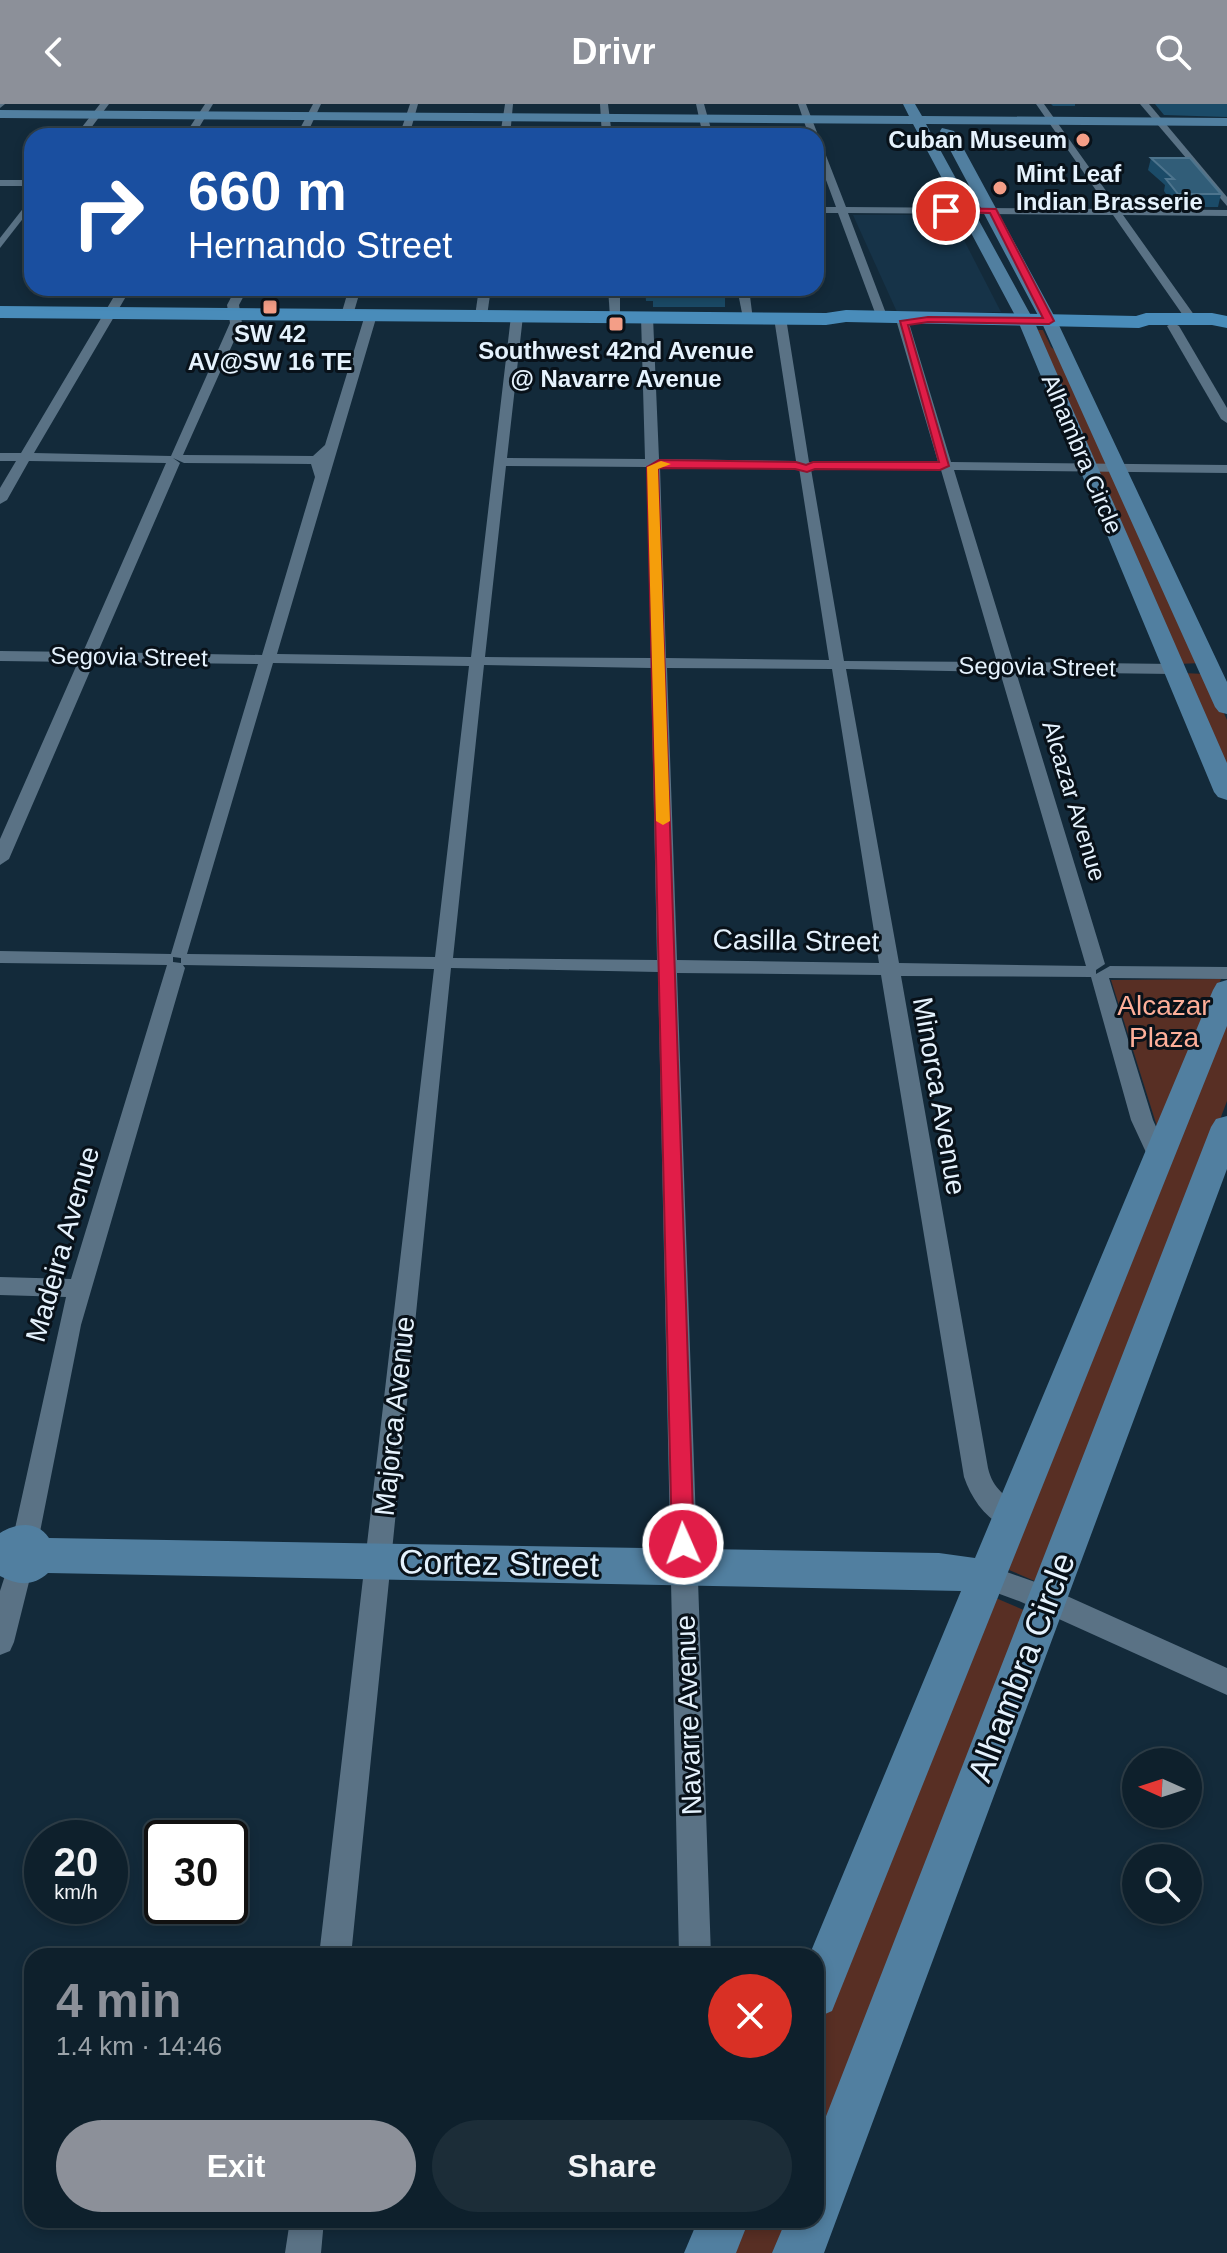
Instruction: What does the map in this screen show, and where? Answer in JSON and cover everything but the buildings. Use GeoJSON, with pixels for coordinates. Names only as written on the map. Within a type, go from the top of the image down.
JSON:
{"type":"FeatureCollection","features":[{"type":"Feature","properties":{"kind":"main road"},"geometry":{"type":"LineString","coordinates":[[0,312],[780,318],[903,323],[928,319]]}},
{"type":"Feature","properties":{"kind":"main road"},"geometry":{"type":"LineString","coordinates":[[836,321],[881,316],[1144,324],[1182,322],[1217,326],[1224,322]]}},
{"type":"Feature","properties":{"kind":"street"},"geometry":{"type":"LineString","coordinates":[[802,104],[811,128]]}},
{"type":"Feature","properties":{"kind":"street","name":"Alhambra Circle"},"geometry":{"type":"LineString","coordinates":[[909,104],[1026,321],[1227,792]]}},
{"type":"Feature","properties":{"kind":"street","name":"Alhambra Circle"},"geometry":{"type":"LineString","coordinates":[[932,104],[993,211],[1049,321],[1117,468],[1218,668],[1227,707]]}},
{"type":"Feature","properties":{"kind":"street"},"geometry":{"type":"LineString","coordinates":[[1040,104],[1116,212],[1182,322],[1227,419]]}},
{"type":"Feature","properties":{"kind":"street"},"geometry":{"type":"LineString","coordinates":[[1144,104],[1227,203]]}},
{"type":"Feature","properties":{"kind":"street"},"geometry":{"type":"LineString","coordinates":[[0,116],[98,112],[508,114],[605,120],[704,120],[790,128]]}},
{"type":"Feature","properties":{"kind":"street"},"geometry":{"type":"LineString","coordinates":[[824,129],[918,122],[1227,124]]}},
{"type":"Feature","properties":{"kind":"street"},"geometry":{"type":"LineString","coordinates":[[824,162],[881,316]]}},
{"type":"Feature","properties":{"kind":"street"},"geometry":{"type":"LineString","coordinates":[[942,165],[955,168],[967,165]]}},
{"type":"Feature","properties":{"kind":"street"},"geometry":{"type":"LineString","coordinates":[[0,183],[24,183]]}},
{"type":"Feature","properties":{"kind":"street"},"geometry":{"type":"LineString","coordinates":[[824,210],[1227,213]]}},
{"type":"Feature","properties":{"kind":"street"},"geometry":{"type":"LineString","coordinates":[[0,245],[24,211]]}},
{"type":"Feature","properties":{"kind":"street"},"geometry":{"type":"LineString","coordinates":[[994,263],[1007,266],[1019,262]]}},
{"type":"Feature","properties":{"kind":"street"},"geometry":{"type":"LineString","coordinates":[[0,500],[120,296]]}},
{"type":"Feature","properties":{"kind":"street"},"geometry":{"type":"LineString","coordinates":[[0,859],[236,323],[233,305],[238,296]]}},
{"type":"Feature","properties":{"kind":"street"},"geometry":{"type":"LineString","coordinates":[[347,315],[353,296]]}},
{"type":"Feature","properties":{"kind":"street"},"geometry":{"type":"LineString","coordinates":[[481,316],[484,296]]}},
{"type":"Feature","properties":{"kind":"street"},"geometry":{"type":"LineString","coordinates":[[615,296],[616,317]]}},
{"type":"Feature","properties":{"kind":"street"},"geometry":{"type":"LineString","coordinates":[[745,296],[749,318]]}},
{"type":"Feature","properties":{"kind":"street"},"geometry":{"type":"LineString","coordinates":[[0,457],[321,460],[331,446],[371,315]]}},
{"type":"Feature","properties":{"kind":"street","name":"Majorca Avenue"},"geometry":{"type":"LineString","coordinates":[[336,1948],[517,316]]}},
{"type":"Feature","properties":{"kind":"street","name":"Navarre Avenue"},"geometry":{"type":"LineString","coordinates":[[647,317],[695,1948]]}},
{"type":"Feature","properties":{"kind":"street","name":"Minorca Avenue"},"geometry":{"type":"LineString","coordinates":[[780,318],[977,1479],[989,1502],[1011,1518]]}},
{"type":"Feature","properties":{"kind":"street","name":"Alcazar Avenue"},"geometry":{"type":"LineString","coordinates":[[903,323],[1142,1120],[1158,1155]]}},
{"type":"Feature","properties":{"kind":"street","name":"Madeira Avenue"},"geometry":{"type":"LineString","coordinates":[[0,1642],[57,1375],[80,1288],[322,477],[321,460]]}},
{"type":"Feature","properties":{"kind":"street"},"geometry":{"type":"LineString","coordinates":[[499,462],[1227,469]]}},
{"type":"Feature","properties":{"kind":"street","name":"Segovia Street"},"geometry":{"type":"LineString","coordinates":[[0,656],[1218,668]]}},
{"type":"Feature","properties":{"kind":"street","name":"Casilla Street"},"geometry":{"type":"LineString","coordinates":[[0,957],[1227,973]]}},
{"type":"Feature","properties":{"kind":"street"},"geometry":{"type":"LineString","coordinates":[[824,1975],[1227,990]]}},
{"type":"Feature","properties":{"kind":"street","name":"Alhambra Circle"},"geometry":{"type":"LineString","coordinates":[[824,2185],[1227,1127]]}},
{"type":"Feature","properties":{"kind":"street"},"geometry":{"type":"LineString","coordinates":[[0,1286],[80,1288]]}},
{"type":"Feature","properties":{"kind":"street","name":"Cortez Street"},"geometry":{"type":"LineString","coordinates":[[18,1555],[939,1571],[1005,1582],[1227,1682]]}},
{"type":"Feature","properties":{"kind":"street"},"geometry":{"type":"LineString","coordinates":[[303,2253],[306,2228]]}},
{"type":"Feature","properties":{"kind":"street"},"geometry":{"type":"LineString","coordinates":[[702,2228],[704,2253]]}},
{"type":"Feature","properties":{"kind":"street"},"geometry":{"type":"LineString","coordinates":[[710,2253],[721,2228]]}},
{"type":"Feature","properties":{"kind":"street"},"geometry":{"type":"LineString","coordinates":[[798,2253],[808,2228]]}},
{"type":"Feature","properties":{"kind":"shaded area"},"geometry":{"type":"Polygon","coordinates":[[[853,215],[951,215],[1001,312],[897,312],[853,215]]]}},
{"type":"Feature","properties":{"kind":"green space"},"geometry":{"type":"Polygon","coordinates":[[[1033,330],[1043,330],[1051,347],[1058,353],[1110,464],[1092,464],[1033,330]]]}},
{"type":"Feature","properties":{"kind":"green space"},"geometry":{"type":"Polygon","coordinates":[[[1095,470],[1112,470],[1201,663],[1178,664],[1095,470]]]}},
{"type":"Feature","properties":{"kind":"green space"},"geometry":{"type":"Polygon","coordinates":[[[1182,673],[1206,674],[1227,720],[1227,775],[1182,673]]]}},
{"type":"Feature","properties":{"kind":"green space","name":"Alcazar Plaza"},"geometry":{"type":"Polygon","coordinates":[[[1221,979],[1160,1136],[1111,980],[1221,979]]]}},
{"type":"Feature","properties":{"kind":"green space"},"geometry":{"type":"Polygon","coordinates":[[[1227,1020],[1227,1101],[1044,1585],[1002,1567],[1227,1020]]]}},
{"type":"Feature","properties":{"kind":"green space"},"geometry":{"type":"Polygon","coordinates":[[[991,1596],[1031,1613],[824,2161],[824,2008],[991,1596]]]}},
{"type":"Feature","properties":{"kind":"green space"},"geometry":{"type":"Polygon","coordinates":[[[735,2228],[799,2228],[789,2253],[725,2253],[735,2228]]]}},
{"type":"Feature","properties":{"kind":"slow traffic"},"geometry":{"type":"LineString","coordinates":[[663,821],[653,467],[659,463],[665,464]]}},
{"type":"Feature","properties":{"kind":"place","name":"Cuban Museum"},"geometry":{"type":"Point","coordinates":[1083,140]}},
{"type":"Feature","properties":{"kind":"place","name":"Mint Leaf Indian Brasserie"},"geometry":{"type":"Point","coordinates":[1000,188]}},
{"type":"Feature","properties":{"kind":"place","name":"SW 42 AV@SW 16 TE"},"geometry":{"type":"Point","coordinates":[270,307]}},
{"type":"Feature","properties":{"kind":"place","name":"Southwest 42nd Avenue @ Navarre Avenue"},"geometry":{"type":"Point","coordinates":[616,324]}},
{"type":"Feature","properties":{"kind":"route"},"geometry":{"type":"LineString","coordinates":[[683,1544],[653,467],[659,463],[796,465],[807,469],[813,465],[945,464],[903,323],[928,319],[1049,321],[993,211],[946,211]]}}]}
